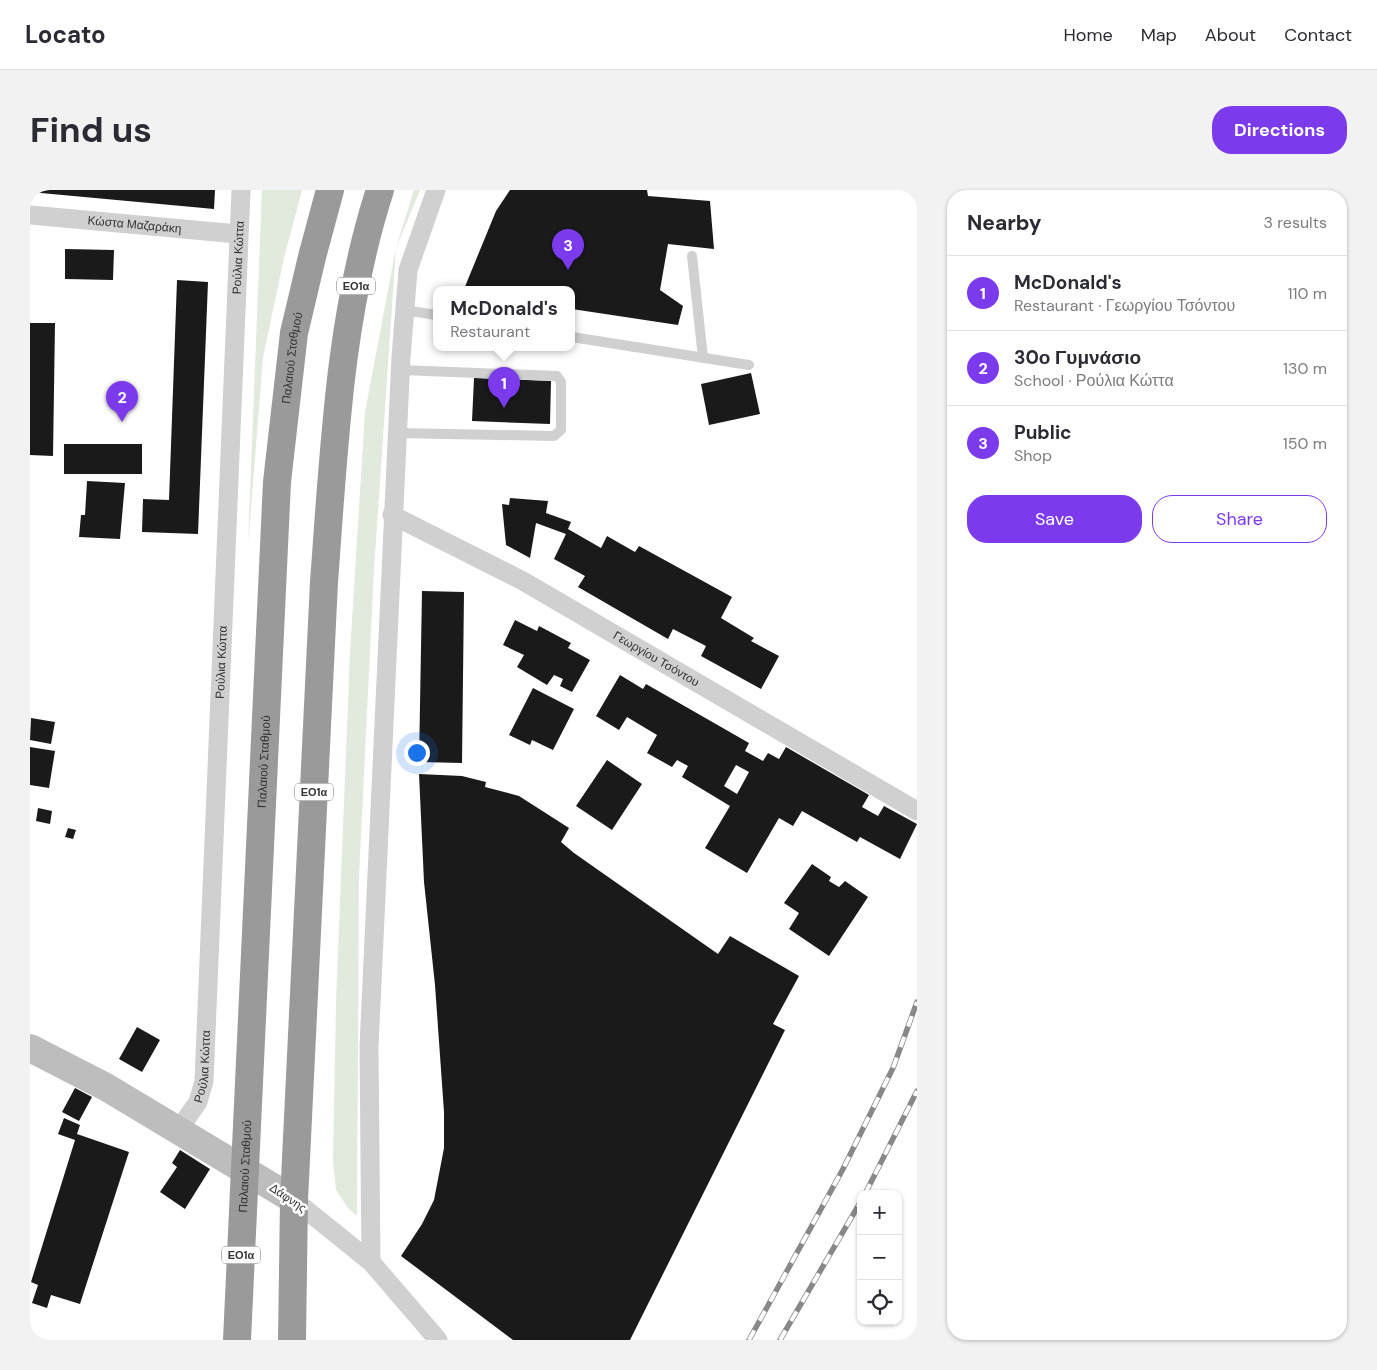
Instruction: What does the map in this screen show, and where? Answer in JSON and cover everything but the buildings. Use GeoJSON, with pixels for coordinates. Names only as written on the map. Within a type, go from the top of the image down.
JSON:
{"type":"FeatureCollection","features":[{"type":"Feature","properties":{"kind":"highway","name":"Παλαιού Σταθμού"},"geometry":{"type":"LineString","coordinates":[[237,1340],[244,1170],[252,1054],[277,482],[294,333],[330,190]]}},
{"type":"Feature","properties":{"kind":"highway","name":"ΕΟ1α"},"geometry":{"type":"LineString","coordinates":[[292,1340],[294,1200],[324,582],[340,384],[354,296],[380,190]]}},
{"type":"Feature","properties":{"kind":"street","name":"Ρούλια Κώττα"},"geometry":{"type":"LineString","coordinates":[[179,1129],[202,1093],[205,1066],[240,190]]}},
{"type":"Feature","properties":{"kind":"street"},"geometry":{"type":"LineString","coordinates":[[371,1262],[368,1047],[400,370],[404,310],[413,253],[436,190]]}},
{"type":"Feature","properties":{"kind":"street","name":"Κώστα Μαζαράκη"},"geometry":{"type":"LineString","coordinates":[[30,215],[238,234]]}},
{"type":"Feature","properties":{"kind":"street","name":"Γεωργίου Τσόντου"},"geometry":{"type":"LineString","coordinates":[[392,515],[523,581],[917,811]]}},
{"type":"Feature","properties":{"kind":"street","name":"Δάφνης"},"geometry":{"type":"LineString","coordinates":[[30,1048],[106,1087],[179,1129],[294,1200],[371,1262],[438,1340]]}},
{"type":"Feature","properties":{"kind":"lane"},"geometry":{"type":"LineString","coordinates":[[692,256],[703,358]]}},
{"type":"Feature","properties":{"kind":"lane"},"geometry":{"type":"LineString","coordinates":[[404,310],[433,315]]}},
{"type":"Feature","properties":{"kind":"lane"},"geometry":{"type":"LineString","coordinates":[[575,337],[749,365]]}},
{"type":"Feature","properties":{"kind":"lane"},"geometry":{"type":"LineString","coordinates":[[397,433],[554,436],[561,430],[561,382],[557,376],[400,370]]}},
{"type":"Feature","properties":{"kind":"shaded area"},"geometry":{"type":"Polygon","coordinates":[[[262,190],[302,190],[284,258],[263,357],[248,545],[262,190]]]}},
{"type":"Feature","properties":{"kind":"shaded area"},"geometry":{"type":"Polygon","coordinates":[[[414,190],[420,190],[396,248],[414,190]]]}},
{"type":"Feature","properties":{"kind":"shaded area"},"geometry":{"type":"Polygon","coordinates":[[[396,248],[374,569],[359,877],[357,1216],[348,1208],[336,1190],[333,1162],[336,1002],[350,653],[365,412],[396,248]]]}},
{"type":"Feature","properties":{"kind":"railway"},"geometry":{"type":"LineString","coordinates":[[749,1340],[843,1169],[893,1068],[917,1002]]}},
{"type":"Feature","properties":{"kind":"railway"},"geometry":{"type":"LineString","coordinates":[[867,1190],[917,1091]]}},
{"type":"Feature","properties":{"kind":"railway"},"geometry":{"type":"LineString","coordinates":[[780,1340],[857,1208]]}},
{"type":"Feature","properties":{"kind":"place","name":"Public"},"geometry":{"type":"Point","coordinates":[568,270]}},
{"type":"Feature","properties":{"kind":"place","name":"McDonald's"},"geometry":{"type":"Point","coordinates":[504,408]}},
{"type":"Feature","properties":{"kind":"place","name":"30ο Γυμνάσιο"},"geometry":{"type":"Point","coordinates":[122,422]}}]}
